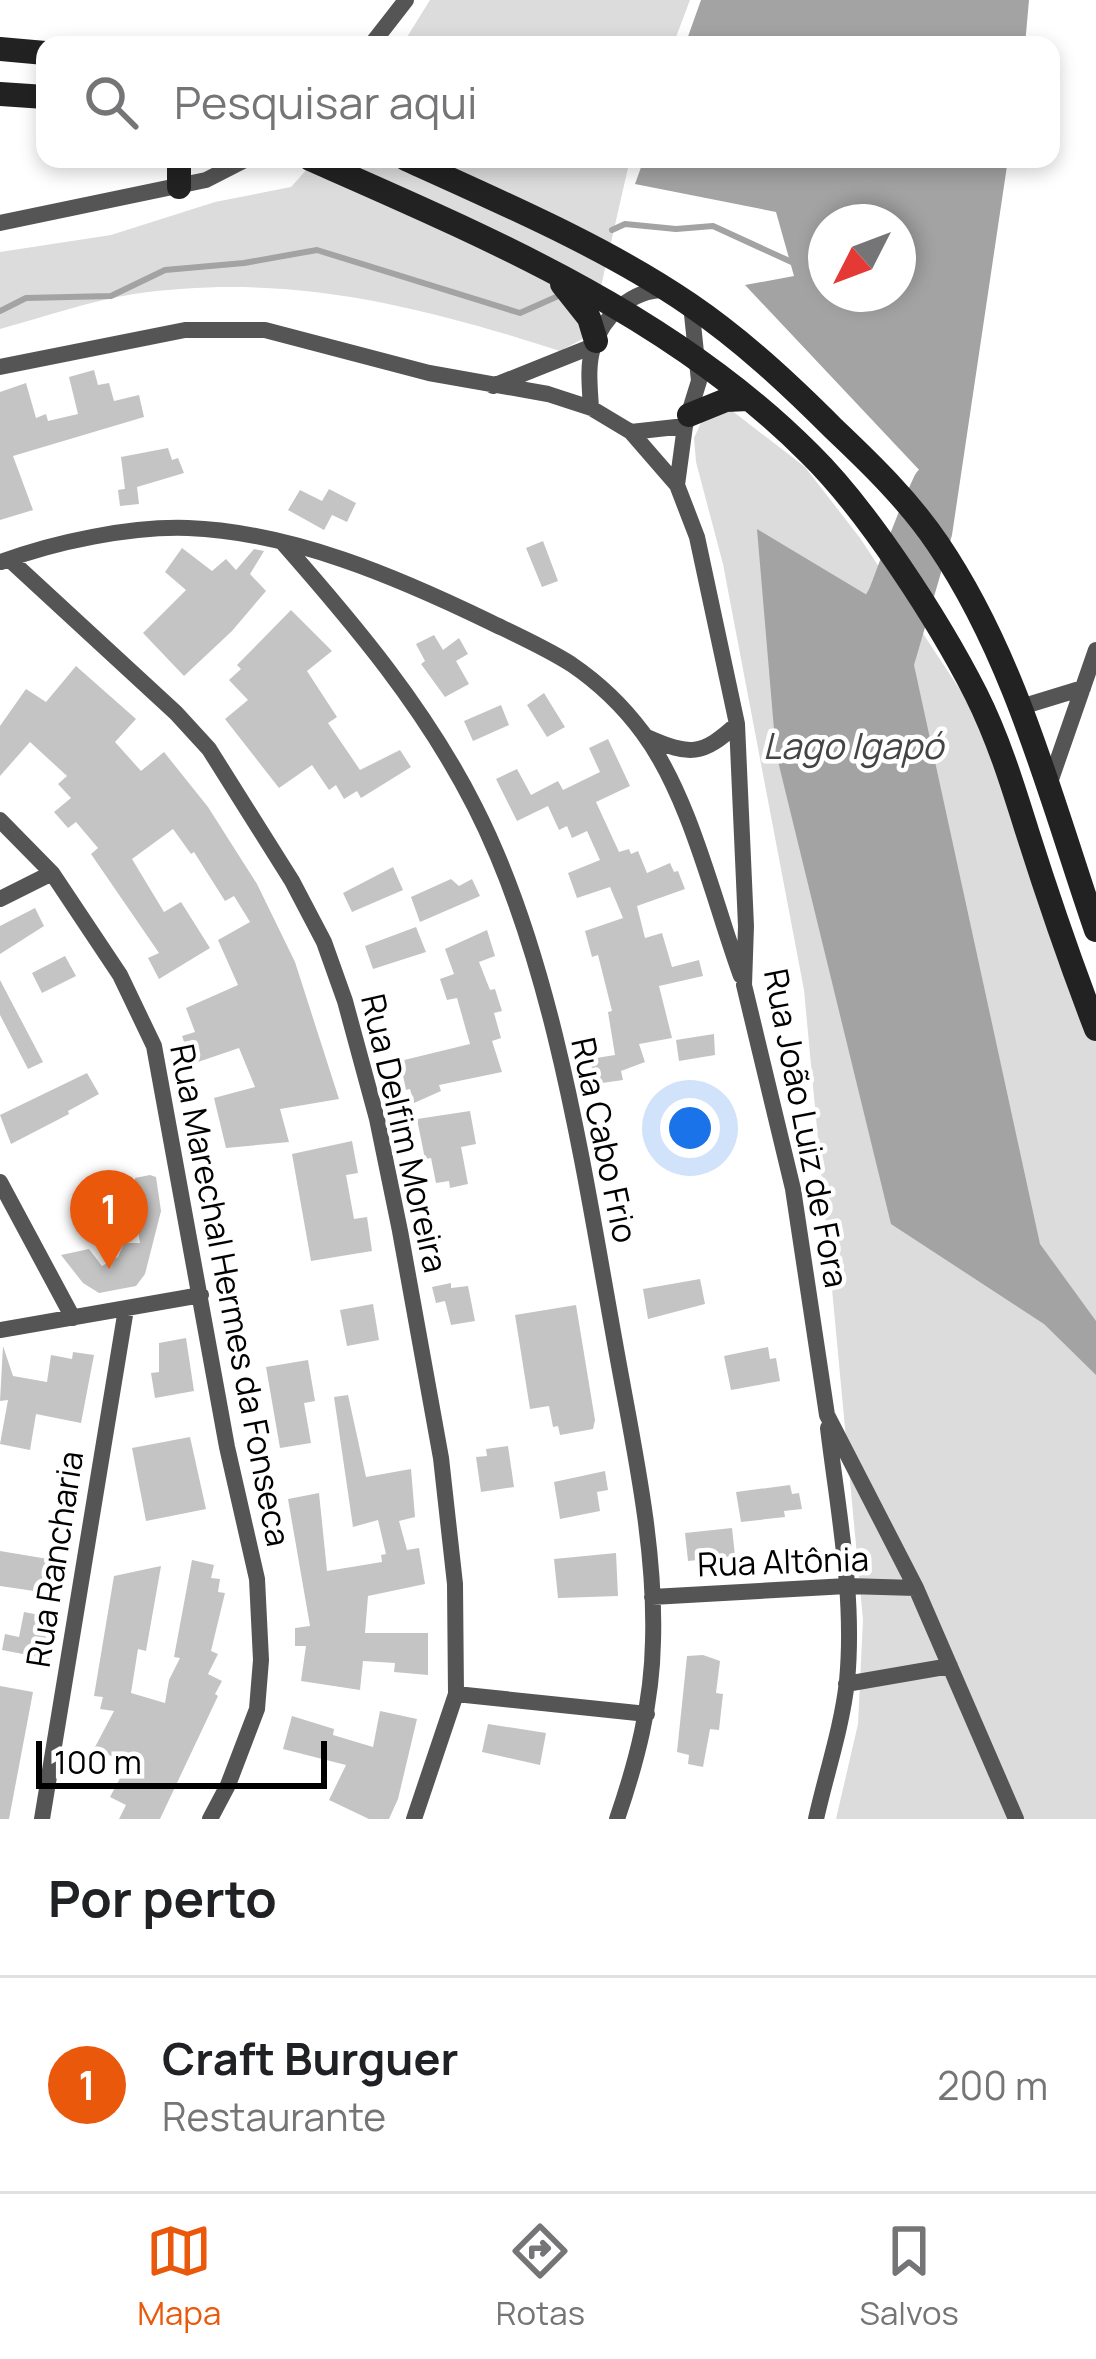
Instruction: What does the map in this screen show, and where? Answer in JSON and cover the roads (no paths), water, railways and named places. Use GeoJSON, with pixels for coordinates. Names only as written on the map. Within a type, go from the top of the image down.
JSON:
{"type":"FeatureCollection","features":[{"type":"Feature","properties":{"kind":"main road"},"geometry":{"type":"LineString","coordinates":[[0,49],[36,52]]}},
{"type":"Feature","properties":{"kind":"main road"},"geometry":{"type":"LineString","coordinates":[[0,94],[36,96]]}},
{"type":"Feature","properties":{"kind":"main road"},"geometry":{"type":"LineString","coordinates":[[179,168],[179,187]]}},
{"type":"Feature","properties":{"kind":"main road"},"geometry":{"type":"LineString","coordinates":[[330,168],[531,261],[617,308],[748,399],[814,457],[945,637],[1010,770],[1096,1029]]}},
{"type":"Feature","properties":{"kind":"main road"},"geometry":{"type":"LineString","coordinates":[[425,168],[536,220],[691,305],[774,370],[882,475],[937,543],[1021,707],[1096,930]]}},
{"type":"Feature","properties":{"kind":"main road"},"geometry":{"type":"LineString","coordinates":[[531,261],[574,296],[589,318],[594,344]]}},
{"type":"Feature","properties":{"kind":"main road"},"geometry":{"type":"LineString","coordinates":[[687,420],[727,400],[748,399]]}},
{"type":"Feature","properties":{"kind":"street"},"geometry":{"type":"LineString","coordinates":[[378,36],[406,0]]}},
{"type":"Feature","properties":{"kind":"street"},"geometry":{"type":"LineString","coordinates":[[0,223],[179,187],[229,168]]}},
{"type":"Feature","properties":{"kind":"street"},"geometry":{"type":"LineString","coordinates":[[591,408],[594,344],[617,308],[650,290],[666,290]]}},
{"type":"Feature","properties":{"kind":"street"},"geometry":{"type":"LineString","coordinates":[[0,367],[184,330],[265,330],[492,386],[548,394],[591,408],[631,432],[687,420],[699,381],[691,305]]}},
{"type":"Feature","properties":{"kind":"street"},"geometry":{"type":"LineString","coordinates":[[492,386],[594,344]]}},
{"type":"Feature","properties":{"kind":"street","name":"Rua João Luiz de Fora"},"geometry":{"type":"LineString","coordinates":[[677,485],[687,420]]}},
{"type":"Feature","properties":{"kind":"street","name":"Rua João Luiz de Fora"},"geometry":{"type":"LineString","coordinates":[[631,432],[677,485],[697,536],[737,724],[744,985],[793,1189],[827,1415],[916,1588],[1016,1819]]}},
{"type":"Feature","properties":{"kind":"street"},"geometry":{"type":"LineString","coordinates":[[4,561],[146,529],[224,531],[282,542],[394,579],[570,664],[612,697],[646,736],[694,831],[744,985]]}},
{"type":"Feature","properties":{"kind":"street","name":"Rua Cabo Frio"},"geometry":{"type":"LineString","coordinates":[[282,542],[358,628],[424,717],[476,808],[515,898],[559,1061],[630,1428],[652,1597],[647,1714],[617,1819]]}},
{"type":"Feature","properties":{"kind":"street","name":"Rua Delfim Moreira"},"geometry":{"type":"LineString","coordinates":[[4,561],[176,713],[209,749],[265,834],[324,942],[345,1001],[377,1119],[441,1459],[455,1584],[456,1694],[414,1819]]}},
{"type":"Feature","properties":{"kind":"street"},"geometry":{"type":"LineString","coordinates":[[1048,790],[1096,650]]}},
{"type":"Feature","properties":{"kind":"street"},"geometry":{"type":"LineString","coordinates":[[1021,707],[1083,688]]}},
{"type":"Feature","properties":{"kind":"street"},"geometry":{"type":"LineString","coordinates":[[646,736],[676,750],[697,751],[713,746],[737,724]]}},
{"type":"Feature","properties":{"kind":"street","name":"Rua Marechal Hermes da Fonseca"},"geometry":{"type":"LineString","coordinates":[[0,820],[52,873],[120,975],[154,1046],[227,1448],[257,1579],[261,1660],[256,1708],[228,1785],[209,1819]]}},
{"type":"Feature","properties":{"kind":"street"},"geometry":{"type":"LineString","coordinates":[[0,899],[52,873]]}},
{"type":"Feature","properties":{"kind":"street"},"geometry":{"type":"LineString","coordinates":[[0,1183],[73,1318]]}},
{"type":"Feature","properties":{"kind":"street"},"geometry":{"type":"LineString","coordinates":[[0,1330],[201,1295]]}},
{"type":"Feature","properties":{"kind":"street","name":"Rua Rancharia"},"geometry":{"type":"LineString","coordinates":[[41,1819],[126,1309]]}},
{"type":"Feature","properties":{"kind":"street"},"geometry":{"type":"LineString","coordinates":[[816,1819],[846,1684],[847,1586],[827,1415]]}},
{"type":"Feature","properties":{"kind":"street","name":"Rua Altônia"},"geometry":{"type":"LineString","coordinates":[[652,1597],[847,1586],[916,1588]]}},
{"type":"Feature","properties":{"kind":"street"},"geometry":{"type":"LineString","coordinates":[[846,1684],[950,1666]]}},
{"type":"Feature","properties":{"kind":"street"},"geometry":{"type":"LineString","coordinates":[[456,1694],[647,1714]]}},
{"type":"Feature","properties":{"kind":"water"},"geometry":{"type":"Polygon","coordinates":[[[701,0],[1029,0],[1026,36],[688,36],[701,0]]]}},
{"type":"Feature","properties":{"kind":"water","name":"Lago Igapó"},"geometry":{"type":"Polygon","coordinates":[[[641,168],[1007,168],[952,535],[914,665],[1040,1244],[1096,1321],[1096,1375],[1044,1324],[891,1224],[776,753],[757,529],[892,610],[923,474],[745,285],[794,276],[776,212],[635,184],[641,168]]]}},
{"type":"Feature","properties":{"kind":"waterway"},"geometry":{"type":"LineString","coordinates":[[612,230],[625,224],[676,229],[713,226],[796,264]]}},
{"type":"Feature","properties":{"kind":"waterway"},"geometry":{"type":"LineString","coordinates":[[0,311],[26,298],[111,296],[165,270],[317,250],[520,313],[556,297]]}},
{"type":"Feature","properties":{"kind":"waterway"},"geometry":{"type":"LineString","coordinates":[[865,647],[869,625],[887,593],[931,483]]}},
{"type":"Feature","properties":{"kind":"place","name":"Craft Burguer"},"geometry":{"type":"Point","coordinates":[109,1269]}}]}
